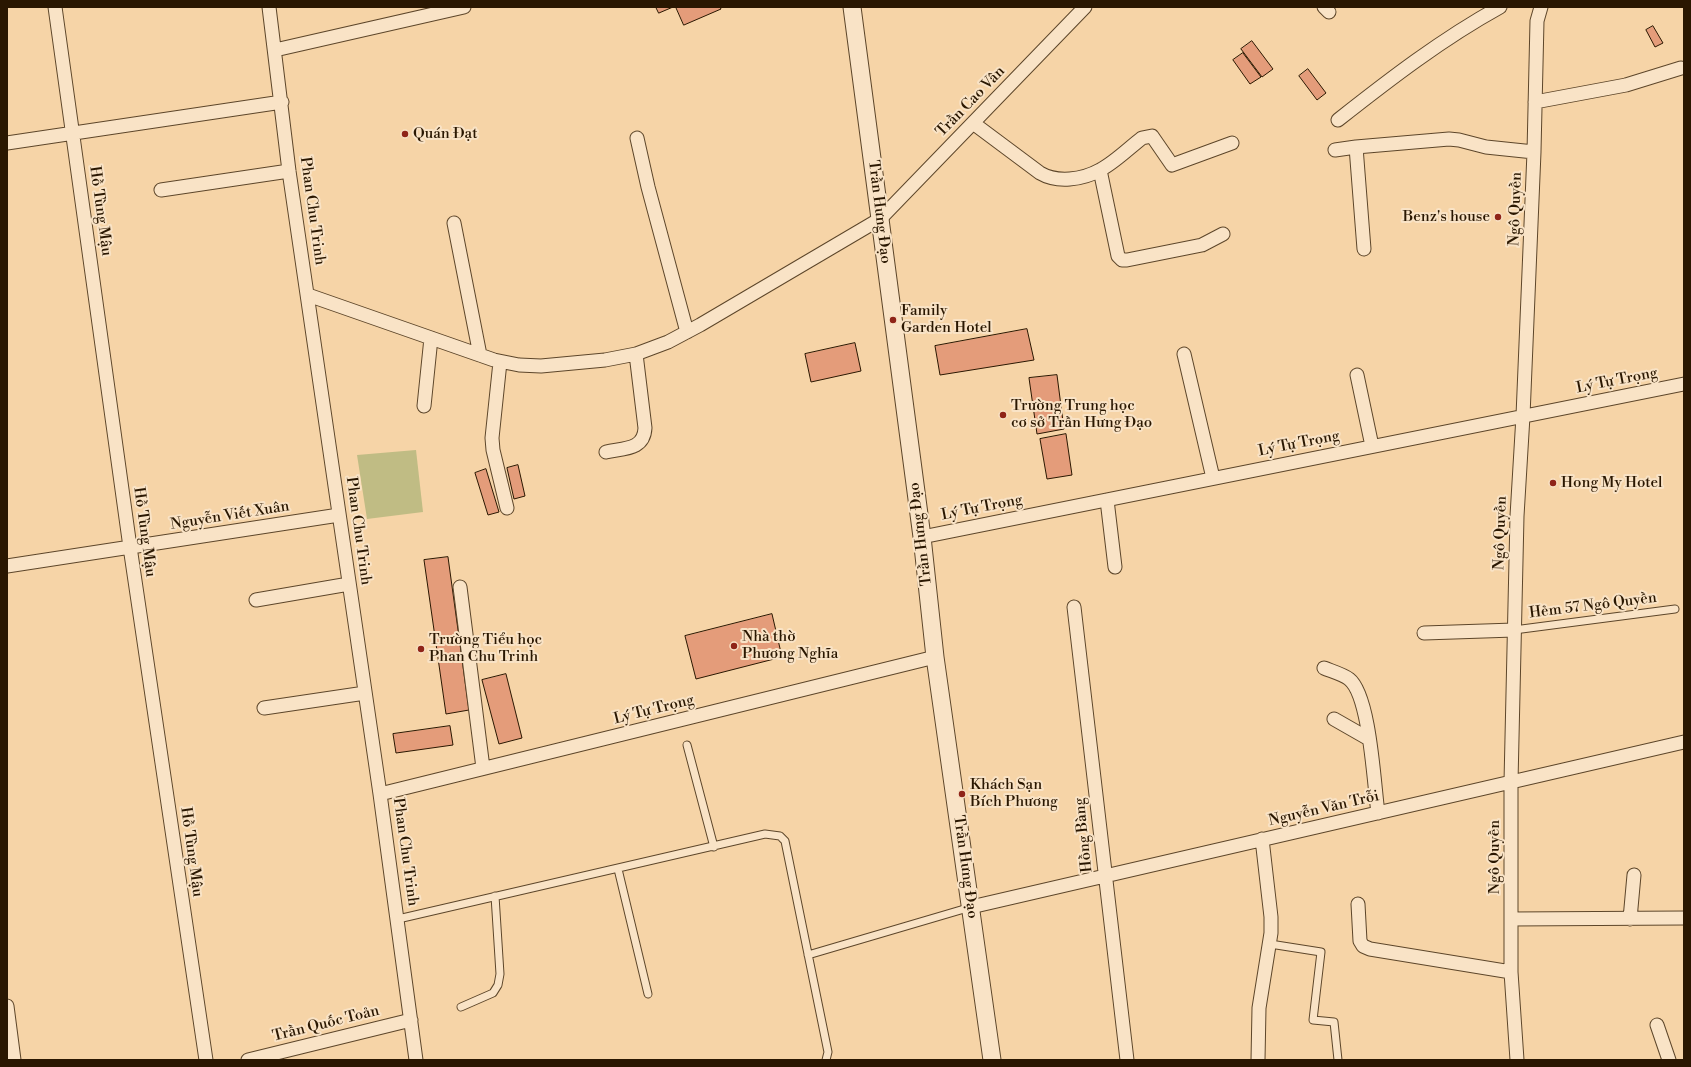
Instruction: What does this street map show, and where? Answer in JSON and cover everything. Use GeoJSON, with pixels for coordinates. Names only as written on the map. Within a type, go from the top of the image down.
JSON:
{"type":"FeatureCollection","features":[{"type":"Feature","properties":{"kind":"street","name":"Hồ Tùng Mậu"},"geometry":{"type":"LineString","coordinates":[[55,7],[130,547],[206,1060]]}},
{"type":"Feature","properties":{"kind":"street","name":"Phan Chu Trinh"},"geometry":{"type":"LineString","coordinates":[[269,7],[282,102],[289,171],[398,919],[416,1060]]}},
{"type":"Feature","properties":{"kind":"street"},"geometry":{"type":"LineString","coordinates":[[275,50],[464,7]]}},
{"type":"Feature","properties":{"kind":"street","name":"Trần Hưng Đạo"},"geometry":{"type":"LineString","coordinates":[[852,7],[922,537],[935,657],[992,1060]]}},
{"type":"Feature","properties":{"kind":"street","name":"Trần Cao Vân"},"geometry":{"type":"LineString","coordinates":[[308,295],[500,362],[541,366],[605,360],[636,354],[687,332],[880,219],[1085,7]]}},
{"type":"Feature","properties":{"kind":"street"},"geometry":{"type":"LineString","coordinates":[[1338,120],[1406,67],[1452,36],[1500,7]]}},
{"type":"Feature","properties":{"kind":"street","name":"Ngô Quyền"},"geometry":{"type":"LineString","coordinates":[[1517,1060],[1511,972],[1511,782],[1514,630],[1517,516],[1523,416],[1534,152],[1536,21],[1541,7]]}},
{"type":"Feature","properties":{"kind":"street"},"geometry":{"type":"LineString","coordinates":[[1535,102],[1626,85],[1681,68]]}},
{"type":"Feature","properties":{"kind":"street"},"geometry":{"type":"LineString","coordinates":[[7,144],[282,102]]}},
{"type":"Feature","properties":{"kind":"street"},"geometry":{"type":"LineString","coordinates":[[973,123],[1048,178],[1057,179],[1081,177],[1100,170],[1142,138],[1149,136],[1152,136],[1172,165],[1232,144]]}},
{"type":"Feature","properties":{"kind":"street"},"geometry":{"type":"LineString","coordinates":[[637,138],[648,188],[687,332]]}},
{"type":"Feature","properties":{"kind":"street"},"geometry":{"type":"LineString","coordinates":[[1335,150],[1449,139],[1460,140],[1486,147],[1534,152]]}},
{"type":"Feature","properties":{"kind":"street"},"geometry":{"type":"LineString","coordinates":[[1356,147],[1364,249]]}},
{"type":"Feature","properties":{"kind":"street"},"geometry":{"type":"LineString","coordinates":[[1100,170],[1118,256],[1122,260],[1202,245],[1223,234]]}},
{"type":"Feature","properties":{"kind":"street"},"geometry":{"type":"LineString","coordinates":[[161,190],[289,171]]}},
{"type":"Feature","properties":{"kind":"street"},"geometry":{"type":"LineString","coordinates":[[454,223],[480,355]]}},
{"type":"Feature","properties":{"kind":"street"},"geometry":{"type":"LineString","coordinates":[[424,406],[431,338]]}},
{"type":"Feature","properties":{"kind":"street"},"geometry":{"type":"LineString","coordinates":[[606,452],[636,446],[645,436],[636,354]]}},
{"type":"Feature","properties":{"kind":"street"},"geometry":{"type":"LineString","coordinates":[[1184,354],[1213,478]]}},
{"type":"Feature","properties":{"kind":"street"},"geometry":{"type":"LineString","coordinates":[[500,362],[492,438],[493,450],[507,508]]}},
{"type":"Feature","properties":{"kind":"street"},"geometry":{"type":"LineString","coordinates":[[1357,375],[1372,446]]}},
{"type":"Feature","properties":{"kind":"street","name":"Lý Tự Trọng"},"geometry":{"type":"LineString","coordinates":[[922,537],[1684,384]]}},
{"type":"Feature","properties":{"kind":"street"},"geometry":{"type":"LineString","coordinates":[[1107,500],[1115,567]]}},
{"type":"Feature","properties":{"kind":"street","name":"Nguyễn Viết Xuân"},"geometry":{"type":"LineString","coordinates":[[7,566],[339,515]]}},
{"type":"Feature","properties":{"kind":"street"},"geometry":{"type":"LineString","coordinates":[[256,600],[349,584]]}},
{"type":"Feature","properties":{"kind":"street"},"geometry":{"type":"LineString","coordinates":[[460,587],[484,768]]}},
{"type":"Feature","properties":{"kind":"street","name":"Hồng Bàng"},"geometry":{"type":"LineString","coordinates":[[1074,607],[1127,1060]]}},
{"type":"Feature","properties":{"kind":"street"},"geometry":{"type":"LineString","coordinates":[[1424,633],[1514,630]]}},
{"type":"Feature","properties":{"kind":"street","name":"Lý Tự Trọng"},"geometry":{"type":"LineString","coordinates":[[380,794],[935,657]]}},
{"type":"Feature","properties":{"kind":"street"},"geometry":{"type":"LineString","coordinates":[[1324,668],[1350,679],[1360,695],[1366,716],[1378,812]]}},
{"type":"Feature","properties":{"kind":"street"},"geometry":{"type":"LineString","coordinates":[[264,708],[365,693]]}},
{"type":"Feature","properties":{"kind":"street"},"geometry":{"type":"LineString","coordinates":[[1334,719],[1369,739]]}},
{"type":"Feature","properties":{"kind":"street","name":"Nguyễn Văn Trỗi"},"geometry":{"type":"LineString","coordinates":[[971,907],[1684,742]]}},
{"type":"Feature","properties":{"kind":"street"},"geometry":{"type":"LineString","coordinates":[[1258,1060],[1259,1008],[1270,944],[1271,918],[1262,839]]}},
{"type":"Feature","properties":{"kind":"street"},"geometry":{"type":"LineString","coordinates":[[1630,919],[1634,875]]}},
{"type":"Feature","properties":{"kind":"street"},"geometry":{"type":"LineString","coordinates":[[1358,904],[1360,941],[1363,946],[1370,949],[1511,972]]}},
{"type":"Feature","properties":{"kind":"street"},"geometry":{"type":"LineString","coordinates":[[1511,919],[1684,918]]}},
{"type":"Feature","properties":{"kind":"street"},"geometry":{"type":"LineString","coordinates":[[7,1006],[14,1060]]}},
{"type":"Feature","properties":{"kind":"street","name":"Trần Quốc Toản"},"geometry":{"type":"LineString","coordinates":[[248,1060],[411,1020]]}},
{"type":"Feature","properties":{"kind":"street"},"geometry":{"type":"LineString","coordinates":[[1657,1026],[1669,1060]]}},
{"type":"Feature","properties":{"kind":"lane","name":"Hẻm 57 Ngô Quyền"},"geometry":{"type":"LineString","coordinates":[[1514,630],[1676,609]]}},
{"type":"Feature","properties":{"kind":"lane"},"geometry":{"type":"LineString","coordinates":[[687,745],[714,847]]}},
{"type":"Feature","properties":{"kind":"lane"},"geometry":{"type":"LineString","coordinates":[[398,919],[765,834],[780,836],[785,841],[828,1052],[826,1060]]}},
{"type":"Feature","properties":{"kind":"lane"},"geometry":{"type":"LineString","coordinates":[[618,869],[648,994]]}},
{"type":"Feature","properties":{"kind":"lane"},"geometry":{"type":"LineString","coordinates":[[461,1007],[493,993],[498,986],[500,974],[495,896]]}},
{"type":"Feature","properties":{"kind":"lane"},"geometry":{"type":"LineString","coordinates":[[808,955],[971,907]]}},
{"type":"Feature","properties":{"kind":"lane"},"geometry":{"type":"LineString","coordinates":[[1270,944],[1321,952],[1313,1020],[1334,1022],[1338,1060]]}},
{"type":"Feature","properties":{"kind":"shaded area"},"geometry":{"type":"Polygon","coordinates":[[[416,450],[423,512],[367,519],[357,455],[416,450]]]}},
{"type":"Feature","properties":{"kind":"building"},"geometry":{"type":"Polygon","coordinates":[[[656,7],[673,7],[659,13],[656,7]]]}},
{"type":"Feature","properties":{"kind":"building"},"geometry":{"type":"Polygon","coordinates":[[[676,7],[720,7],[721,9],[684,25],[676,7]]]}},
{"type":"Feature","properties":{"kind":"building"},"geometry":{"type":"Polygon","coordinates":[[[1653,26],[1663,43],[1655,47],[1646,30],[1653,26]]]}},
{"type":"Feature","properties":{"kind":"building"},"geometry":{"type":"Polygon","coordinates":[[[1252,41],[1273,69],[1262,77],[1241,49],[1252,41]]]}},
{"type":"Feature","properties":{"kind":"building"},"geometry":{"type":"Polygon","coordinates":[[[1243,53],[1261,77],[1250,84],[1233,60],[1243,53]]]}},
{"type":"Feature","properties":{"kind":"building"},"geometry":{"type":"Polygon","coordinates":[[[1308,69],[1326,93],[1317,100],[1299,76],[1308,69]]]}},
{"type":"Feature","properties":{"kind":"building"},"geometry":{"type":"Polygon","coordinates":[[[1027,329],[1034,360],[940,375],[935,346],[1027,329]]]}},
{"type":"Feature","properties":{"kind":"building"},"geometry":{"type":"Polygon","coordinates":[[[855,343],[861,371],[811,382],[805,354],[855,343]]]}},
{"type":"Feature","properties":{"kind":"building"},"geometry":{"type":"Polygon","coordinates":[[[1057,375],[1064,429],[1037,434],[1029,378],[1057,375]]]}},
{"type":"Feature","properties":{"kind":"building"},"geometry":{"type":"Polygon","coordinates":[[[1066,434],[1072,475],[1047,479],[1040,439],[1066,434]]]}},
{"type":"Feature","properties":{"kind":"building"},"geometry":{"type":"Polygon","coordinates":[[[518,465],[525,496],[514,499],[507,468],[518,465]]]}},
{"type":"Feature","properties":{"kind":"building"},"geometry":{"type":"Polygon","coordinates":[[[486,469],[499,512],[488,515],[475,473],[486,469]]]}},
{"type":"Feature","properties":{"kind":"building"},"geometry":{"type":"Polygon","coordinates":[[[448,557],[469,710],[446,714],[424,560],[448,557]]]}},
{"type":"Feature","properties":{"kind":"building","name":"Nhà thờ Phương Nghĩa"},"geometry":{"type":"Polygon","coordinates":[[[772,614],[782,657],[696,679],[685,636],[772,614]]]}},
{"type":"Feature","properties":{"kind":"building"},"geometry":{"type":"Polygon","coordinates":[[[506,674],[522,738],[499,744],[482,680],[506,674]]]}},
{"type":"Feature","properties":{"kind":"building"},"geometry":{"type":"Polygon","coordinates":[[[450,726],[453,745],[396,753],[393,734],[450,726]]]}},
{"type":"Feature","properties":{"kind":"place","name":"Quán Đạt"},"geometry":{"type":"Point","coordinates":[405,134]}},
{"type":"Feature","properties":{"kind":"place","name":"Benz's house"},"geometry":{"type":"Point","coordinates":[1498,217]}},
{"type":"Feature","properties":{"kind":"place","name":"Family Garden Hotel"},"geometry":{"type":"Point","coordinates":[893,320]}},
{"type":"Feature","properties":{"kind":"place","name":"Trường Trung học cơ sở Trần Hưng Đạo"},"geometry":{"type":"Point","coordinates":[1003,415]}},
{"type":"Feature","properties":{"kind":"place","name":"Hong My Hotel"},"geometry":{"type":"Point","coordinates":[1553,483]}},
{"type":"Feature","properties":{"kind":"place","name":"Nhà thờ Phương Nghĩa"},"geometry":{"type":"Point","coordinates":[734,646]}},
{"type":"Feature","properties":{"kind":"place","name":"Trường Tiểu học Phan Chu Trinh"},"geometry":{"type":"Point","coordinates":[421,649]}},
{"type":"Feature","properties":{"kind":"place","name":"Khách Sạn Bích Phương"},"geometry":{"type":"Point","coordinates":[962,794]}}]}
